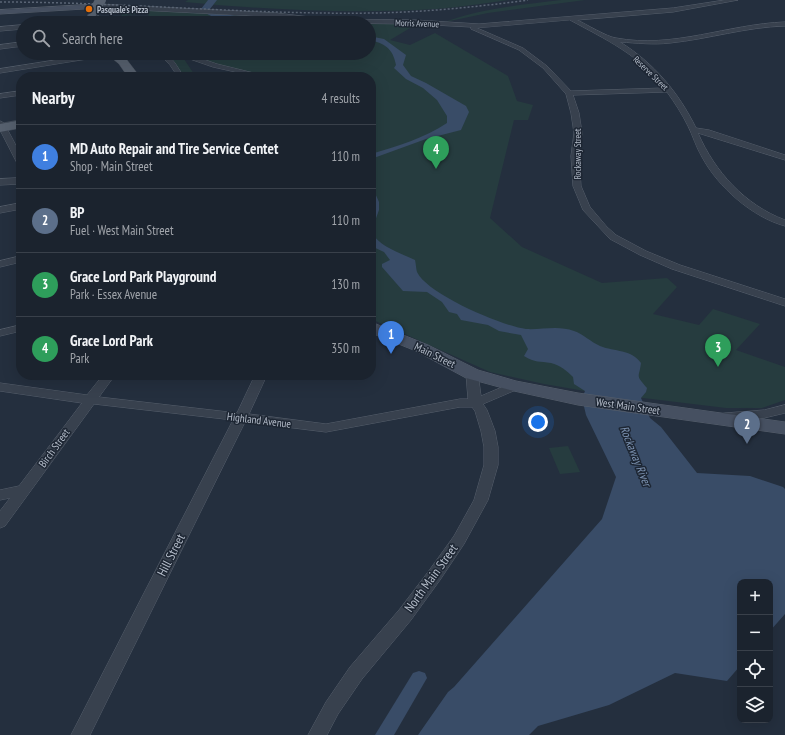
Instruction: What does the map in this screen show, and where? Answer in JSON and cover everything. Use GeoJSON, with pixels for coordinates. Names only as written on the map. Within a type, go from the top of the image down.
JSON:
{"type":"FeatureCollection","features":[{"type":"Feature","properties":{"kind":"main road"},"geometry":{"type":"LineString","coordinates":[[92,16],[100,3]]}},
{"type":"Feature","properties":{"kind":"main road"},"geometry":{"type":"LineString","coordinates":[[121,60],[130,72]]}},
{"type":"Feature","properties":{"kind":"main road"},"geometry":{"type":"LineString","coordinates":[[1,126],[16,124]]}},
{"type":"Feature","properties":{"kind":"street","name":"Morris Avenue"},"geometry":{"type":"LineString","coordinates":[[376,22],[415,22],[469,26],[572,20],[685,9],[735,0]]}},
{"type":"Feature","properties":{"kind":"street","name":"Morris Avenue"},"geometry":{"type":"LineString","coordinates":[[100,3],[186,11],[283,16]]}},
{"type":"Feature","properties":{"kind":"street"},"geometry":{"type":"LineString","coordinates":[[0,12],[100,3]]}},
{"type":"Feature","properties":{"kind":"street","name":"Reserve Street"},"geometry":{"type":"LineString","coordinates":[[572,20],[612,40],[652,71],[670,90],[693,130],[707,160],[724,182],[762,212],[785,223]]}},
{"type":"Feature","properties":{"kind":"street"},"geometry":{"type":"LineString","coordinates":[[612,40],[652,42],[674,41],[756,26],[785,24]]}},
{"type":"Feature","properties":{"kind":"street","name":"Rockaway Street"},"geometry":{"type":"LineString","coordinates":[[469,26],[521,49],[545,67],[569,93],[575,112],[578,133],[575,156],[578,186],[586,208],[613,237],[643,253],[676,267],[785,303]]}},
{"type":"Feature","properties":{"kind":"street"},"geometry":{"type":"LineString","coordinates":[[0,29],[16,28]]}},
{"type":"Feature","properties":{"kind":"street"},"geometry":{"type":"LineString","coordinates":[[0,46],[16,44]]}},
{"type":"Feature","properties":{"kind":"street"},"geometry":{"type":"LineString","coordinates":[[0,71],[68,60]]}},
{"type":"Feature","properties":{"kind":"street"},"geometry":{"type":"LineString","coordinates":[[169,60],[179,72]]}},
{"type":"Feature","properties":{"kind":"street"},"geometry":{"type":"LineString","coordinates":[[199,60],[215,66],[243,72]]}},
{"type":"Feature","properties":{"kind":"street"},"geometry":{"type":"LineString","coordinates":[[569,93],[670,90]]}},
{"type":"Feature","properties":{"kind":"street"},"geometry":{"type":"LineString","coordinates":[[0,96],[16,93]]}},
{"type":"Feature","properties":{"kind":"street"},"geometry":{"type":"LineString","coordinates":[[1,126],[16,154]]}},
{"type":"Feature","properties":{"kind":"street"},"geometry":{"type":"LineString","coordinates":[[693,130],[706,132],[785,158]]}},
{"type":"Feature","properties":{"kind":"street"},"geometry":{"type":"LineString","coordinates":[[0,182],[16,181]]}},
{"type":"Feature","properties":{"kind":"street"},"geometry":{"type":"LineString","coordinates":[[0,210],[16,207]]}},
{"type":"Feature","properties":{"kind":"street"},"geometry":{"type":"LineString","coordinates":[[0,264],[16,260]]}},
{"type":"Feature","properties":{"kind":"street"},"geometry":{"type":"LineString","coordinates":[[0,333],[16,329]]}},
{"type":"Feature","properties":{"kind":"street","name":"Main Street"},"geometry":{"type":"LineString","coordinates":[[376,329],[422,348],[472,374]]}},
{"type":"Feature","properties":{"kind":"street"},"geometry":{"type":"LineString","coordinates":[[472,374],[475,403]]}},
{"type":"Feature","properties":{"kind":"street","name":"West Main Street"},"geometry":{"type":"LineString","coordinates":[[472,374],[514,386],[578,399],[785,428]]}},
{"type":"Feature","properties":{"kind":"street","name":"Birch Street"},"geometry":{"type":"LineString","coordinates":[[0,522],[105,380]]}},
{"type":"Feature","properties":{"kind":"street","name":"Hill Street"},"geometry":{"type":"LineString","coordinates":[[80,735],[241,418],[259,380]]}},
{"type":"Feature","properties":{"kind":"street","name":"Highland Avenue"},"geometry":{"type":"LineString","coordinates":[[0,387],[90,400],[326,428],[460,404],[475,403],[514,386]]}},
{"type":"Feature","properties":{"kind":"street","name":"North Main Street"},"geometry":{"type":"LineString","coordinates":[[317,735],[332,708],[356,673],[434,576],[459,540],[481,500],[491,465],[491,447],[488,431],[481,410],[475,403]]}},
{"type":"Feature","properties":{"kind":"street"},"geometry":{"type":"LineString","coordinates":[[710,418],[764,414],[785,409]]}},
{"type":"Feature","properties":{"kind":"street"},"geometry":{"type":"LineString","coordinates":[[0,495],[23,490]]}},
{"type":"Feature","properties":{"kind":"green space"},"geometry":{"type":"Polygon","coordinates":[[[188,0],[509,0],[436,9],[342,11],[279,9],[185,2],[188,0]]]}},
{"type":"Feature","properties":{"kind":"green space"},"geometry":{"type":"Polygon","coordinates":[[[561,0],[585,0],[488,13],[445,22],[487,10],[561,0]]]}},
{"type":"Feature","properties":{"kind":"green space"},"geometry":{"type":"Polygon","coordinates":[[[119,8],[244,16],[150,16],[145,13],[122,16],[119,8]]]}},
{"type":"Feature","properties":{"kind":"green space"},"geometry":{"type":"Polygon","coordinates":[[[376,24],[417,24],[390,40],[410,45],[435,33],[508,76],[517,101],[533,105],[528,120],[514,120],[490,218],[522,247],[602,283],[667,278],[677,287],[653,314],[699,325],[713,309],[760,324],[736,350],[785,367],[785,400],[762,408],[726,408],[585,391],[544,384],[490,372],[376,321],[376,72],[250,72],[234,69],[207,60],[376,60],[376,24]]]}},
{"type":"Feature","properties":{"kind":"green space"},"geometry":{"type":"Polygon","coordinates":[[[173,60],[185,60],[193,72],[180,72],[173,60]]]}},
{"type":"Feature","properties":{"kind":"green space"},"geometry":{"type":"Polygon","coordinates":[[[568,446],[580,472],[560,474],[549,448],[568,446]]]}},
{"type":"Feature","properties":{"kind":"water"},"geometry":{"type":"Polygon","coordinates":[[[376,37],[384,39],[406,55],[403,65],[411,76],[466,106],[469,112],[461,130],[426,139],[376,157],[376,152],[430,133],[447,123],[447,116],[437,100],[423,88],[406,79],[394,68],[396,65],[393,54],[387,47],[376,42],[376,37]]]}},
{"type":"Feature","properties":{"kind":"water"},"geometry":{"type":"Polygon","coordinates":[[[376,195],[379,202],[379,210],[376,218],[376,195]]]}},
{"type":"Feature","properties":{"kind":"water"},"geometry":{"type":"Polygon","coordinates":[[[376,238],[385,246],[415,260],[417,272],[424,281],[435,290],[466,308],[515,327],[526,329],[568,329],[581,334],[600,346],[632,355],[641,363],[639,378],[647,388],[646,392],[641,398],[650,418],[661,427],[697,473],[750,476],[785,489],[785,614],[773,628],[773,579],[737,579],[737,669],[727,681],[675,673],[609,705],[538,726],[529,735],[418,735],[448,692],[602,519],[616,477],[586,415],[582,398],[585,391],[574,384],[573,377],[566,370],[551,363],[534,361],[524,356],[528,349],[521,335],[499,331],[488,325],[461,320],[457,314],[449,312],[442,302],[427,292],[403,291],[382,267],[382,264],[390,260],[384,252],[376,248],[376,238]]]}},
{"type":"Feature","properties":{"kind":"waterway","name":"Rockaway River"},"geometry":{"type":"LineString","coordinates":[[213,0],[205,9],[209,13],[223,16]]}},
{"type":"Feature","properties":{"kind":"waterway"},"geometry":{"type":"LineString","coordinates":[[384,735],[419,678]]}},
{"type":"Feature","properties":{"kind":"railway"},"geometry":{"type":"LineString","coordinates":[[0,2],[94,4],[281,12],[375,13],[452,9],[528,0]]}},
{"type":"Feature","properties":{"kind":"place","name":"Pasquale’s Pizza"},"geometry":{"type":"Point","coordinates":[89,9]}},
{"type":"Feature","properties":{"kind":"place","name":"Grace Lord Park"},"geometry":{"type":"Point","coordinates":[436,169]}},
{"type":"Feature","properties":{"kind":"place","name":"MD Auto Repair and Tire Service Centet"},"geometry":{"type":"Point","coordinates":[391,354]}},
{"type":"Feature","properties":{"kind":"place","name":"Grace Lord Park Playground"},"geometry":{"type":"Point","coordinates":[718,367]}},
{"type":"Feature","properties":{"kind":"place","name":"BP"},"geometry":{"type":"Point","coordinates":[747,444]}}]}
